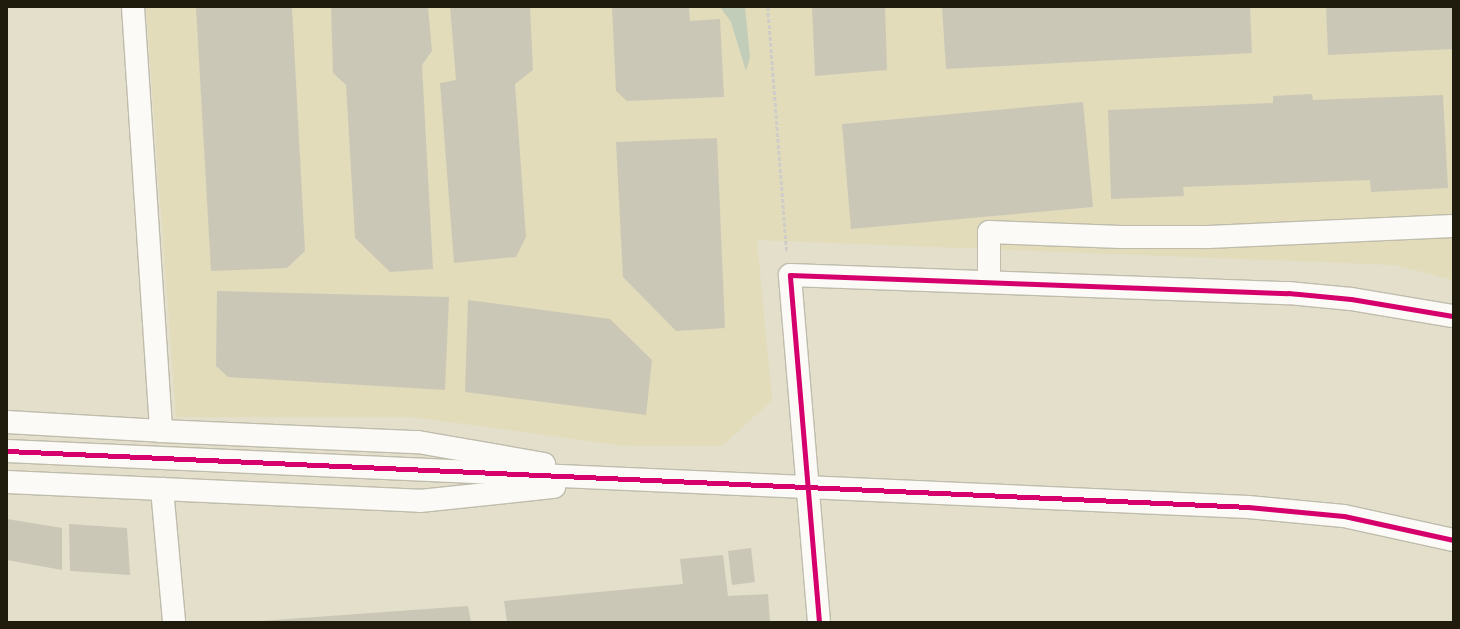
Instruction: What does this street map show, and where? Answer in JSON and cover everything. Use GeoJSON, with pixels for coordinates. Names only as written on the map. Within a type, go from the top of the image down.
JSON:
{"type":"FeatureCollection","features":[{"type":"Feature","properties":{"kind":"street"},"geometry":{"type":"LineString","coordinates":[[133,7],[161,432]]}},
{"type":"Feature","properties":{"kind":"street"},"geometry":{"type":"LineString","coordinates":[[989,281],[989,232],[1121,237],[1208,237],[1453,226]]}},
{"type":"Feature","properties":{"kind":"street"},"geometry":{"type":"LineString","coordinates":[[819,622],[790,275],[1288,293],[1351,299],[1453,316]]}},
{"type":"Feature","properties":{"kind":"street"},"geometry":{"type":"LineString","coordinates":[[7,422],[161,432],[418,442],[630,480]]}},
{"type":"Feature","properties":{"kind":"street"},"geometry":{"type":"LineString","coordinates":[[7,451],[1248,507],[1344,516],[1453,540]]}},
{"type":"Feature","properties":{"kind":"street"},"geometry":{"type":"LineString","coordinates":[[7,482],[420,501],[630,480]]}},
{"type":"Feature","properties":{"kind":"street"},"geometry":{"type":"LineString","coordinates":[[162,488],[174,622]]}},
{"type":"Feature","properties":{"kind":"path"},"geometry":{"type":"LineString","coordinates":[[768,7],[790,275]]}},
{"type":"Feature","properties":{"kind":"shaded area"},"geometry":{"type":"Polygon","coordinates":[[[146,7],[1453,7],[1453,280],[1395,265],[757,240],[772,400],[722,446],[626,446],[413,417],[176,417],[146,7]]]}},
{"type":"Feature","properties":{"kind":"green space"},"geometry":{"type":"Polygon","coordinates":[[[720,7],[745,7],[750,57],[746,71],[731,22],[720,7]]]}},
{"type":"Feature","properties":{"kind":"building"},"geometry":{"type":"Polygon","coordinates":[[[196,7],[292,7],[305,251],[287,268],[211,271],[196,7]]]}},
{"type":"Feature","properties":{"kind":"building"},"geometry":{"type":"Polygon","coordinates":[[[331,7],[428,7],[432,51],[422,65],[433,269],[390,272],[355,238],[346,85],[333,73],[331,7]]]}},
{"type":"Feature","properties":{"kind":"building"},"geometry":{"type":"Polygon","coordinates":[[[450,7],[530,7],[533,70],[515,84],[526,237],[516,257],[454,263],[440,83],[456,80],[450,7]]]}},
{"type":"Feature","properties":{"kind":"building"},"geometry":{"type":"Polygon","coordinates":[[[612,7],[689,7],[690,21],[720,19],[724,97],[627,101],[616,91],[612,7]]]}},
{"type":"Feature","properties":{"kind":"building"},"geometry":{"type":"Polygon","coordinates":[[[812,7],[885,7],[887,70],[815,76],[812,7]]]}},
{"type":"Feature","properties":{"kind":"building"},"geometry":{"type":"Polygon","coordinates":[[[942,7],[1250,7],[1252,53],[946,69],[942,7]]]}},
{"type":"Feature","properties":{"kind":"building"},"geometry":{"type":"Polygon","coordinates":[[[1326,7],[1453,7],[1453,49],[1328,55],[1326,7]]]}},
{"type":"Feature","properties":{"kind":"building"},"geometry":{"type":"Polygon","coordinates":[[[1312,94],[1313,100],[1443,95],[1448,188],[1371,192],[1370,180],[1183,187],[1184,196],[1111,199],[1108,110],[1273,103],[1273,96],[1312,94]]]}},
{"type":"Feature","properties":{"kind":"building"},"geometry":{"type":"Polygon","coordinates":[[[1083,102],[1093,207],[851,229],[842,124],[1083,102]]]}},
{"type":"Feature","properties":{"kind":"building"},"geometry":{"type":"Polygon","coordinates":[[[717,138],[725,328],[676,331],[623,277],[616,142],[717,138]]]}},
{"type":"Feature","properties":{"kind":"building"},"geometry":{"type":"Polygon","coordinates":[[[217,291],[449,297],[445,390],[228,377],[216,366],[217,291]]]}},
{"type":"Feature","properties":{"kind":"building"},"geometry":{"type":"Polygon","coordinates":[[[468,300],[610,319],[652,360],[646,415],[465,392],[468,300]]]}},
{"type":"Feature","properties":{"kind":"building"},"geometry":{"type":"Polygon","coordinates":[[[7,519],[62,528],[62,570],[7,560],[7,519]]]}},
{"type":"Feature","properties":{"kind":"building"},"geometry":{"type":"Polygon","coordinates":[[[69,524],[127,528],[130,575],[70,571],[69,524]]]}},
{"type":"Feature","properties":{"kind":"building"},"geometry":{"type":"Polygon","coordinates":[[[751,548],[755,582],[732,585],[728,551],[751,548]]]}},
{"type":"Feature","properties":{"kind":"building"},"geometry":{"type":"Polygon","coordinates":[[[723,555],[728,596],[768,594],[770,622],[507,622],[504,601],[683,584],[680,559],[723,555]]]}},
{"type":"Feature","properties":{"kind":"building"},"geometry":{"type":"Polygon","coordinates":[[[468,606],[471,622],[260,622],[260,621],[468,606]]]}},
{"type":"Feature","properties":{"kind":"cycle path"},"geometry":{"type":"LineString","coordinates":[[819,622],[790,275],[1288,293],[1351,299],[1453,316]]}},
{"type":"Feature","properties":{"kind":"cycle path"},"geometry":{"type":"LineString","coordinates":[[7,451],[1248,507],[1344,516],[1453,540]]}}]}
